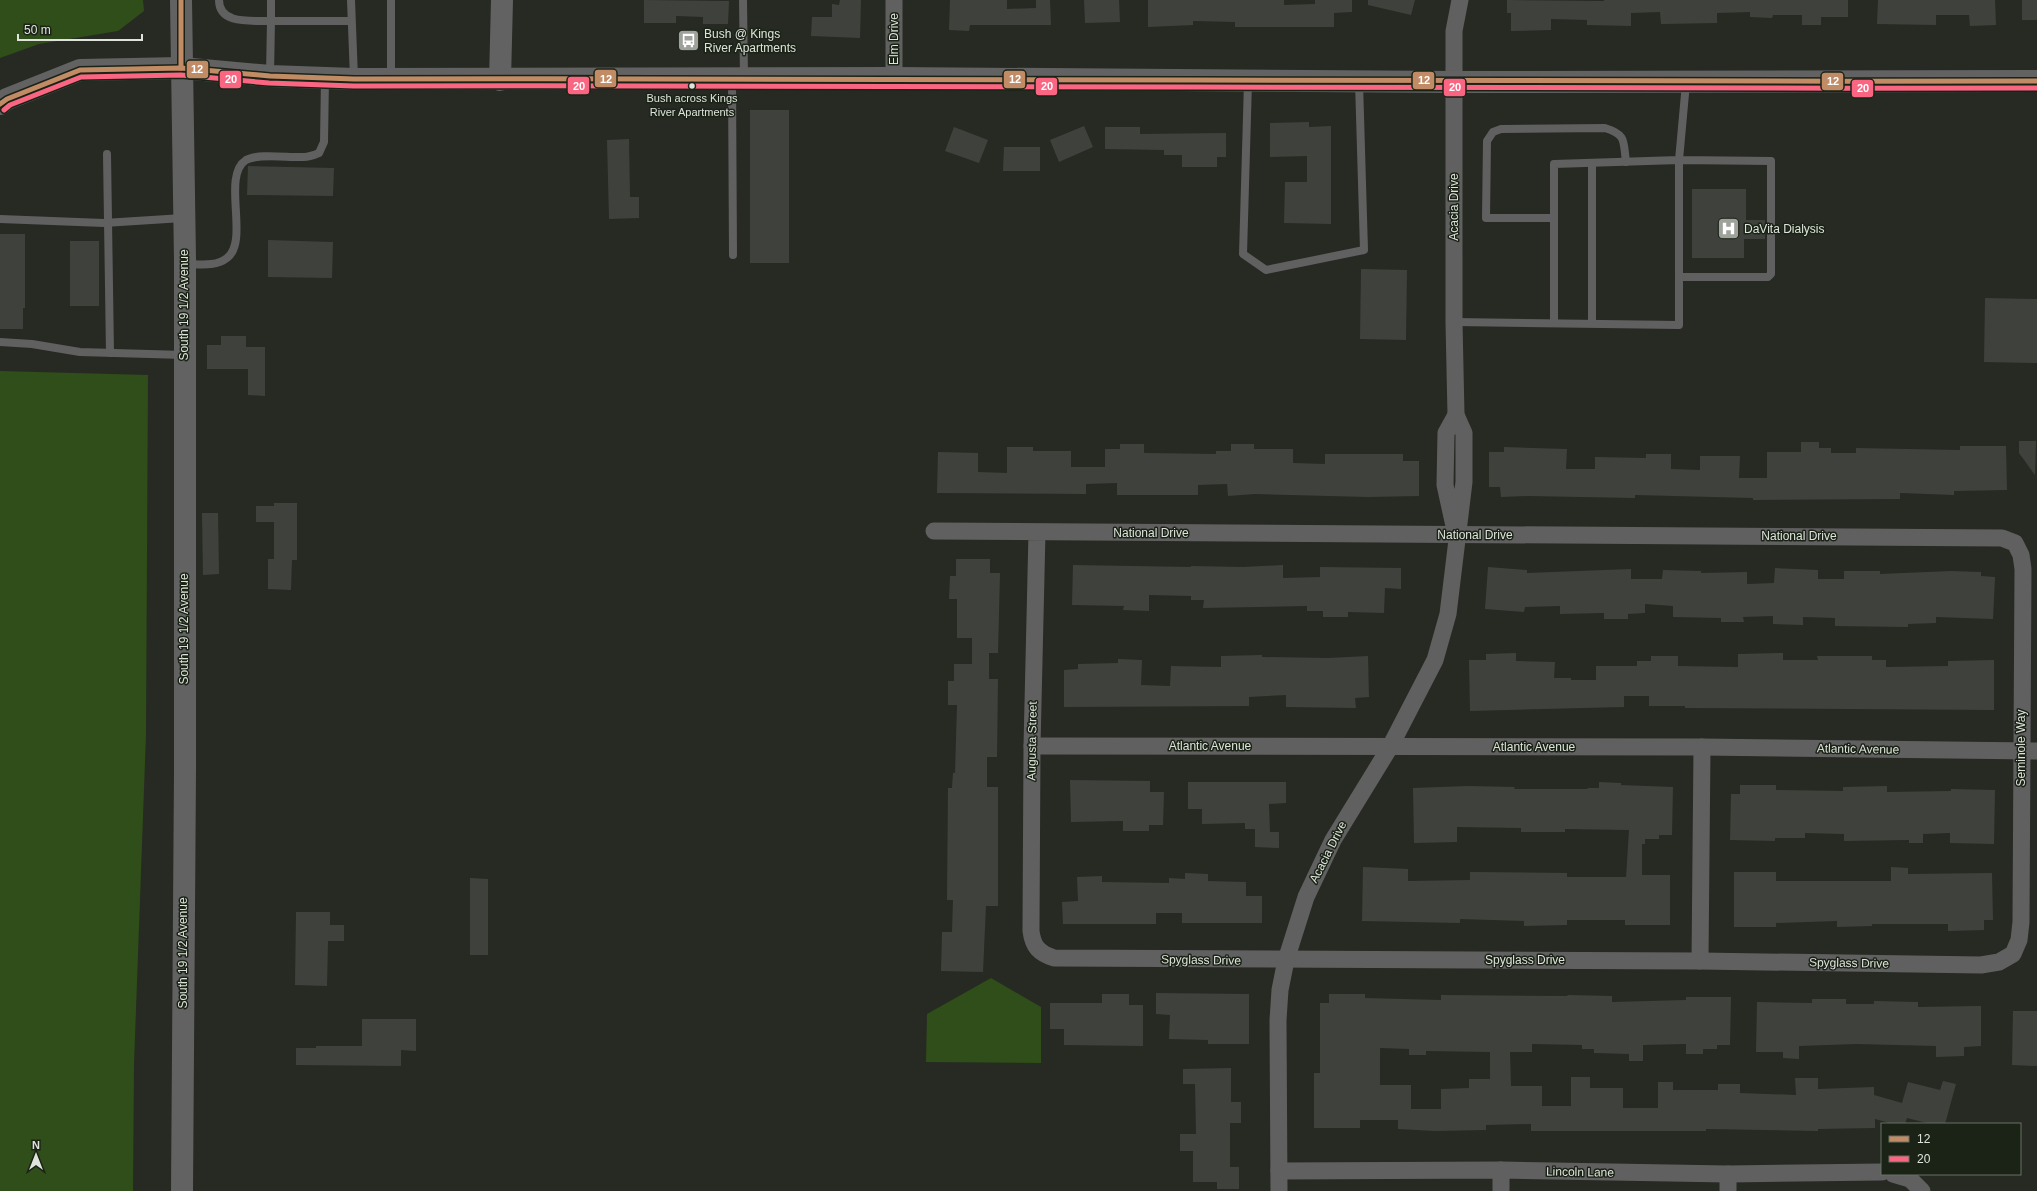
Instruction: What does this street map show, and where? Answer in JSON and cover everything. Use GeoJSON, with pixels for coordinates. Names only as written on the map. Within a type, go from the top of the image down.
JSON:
{"type":"FeatureCollection","features":[{"type":"Feature","properties":{"kind":"main road","name":"South 19 1/2 Avenue"},"geometry":{"type":"LineString","coordinates":[[181,0],[184,264],[182,1191]]}},
{"type":"Feature","properties":{"kind":"main road"},"geometry":{"type":"LineString","coordinates":[[500,80],[502,0]]}},
{"type":"Feature","properties":{"kind":"main road"},"geometry":{"type":"LineString","coordinates":[[0,104],[7,98],[80,70],[181,68],[270,76],[354,79],[738,80],[894,78],[1359,82],[2037,81]]}},
{"type":"Feature","properties":{"kind":"street","name":"Elm Drive"},"geometry":{"type":"LineString","coordinates":[[894,0],[894,78]]}},
{"type":"Feature","properties":{"kind":"street","name":"Acacia Drive"},"geometry":{"type":"LineString","coordinates":[[1279,1191],[1278,1020],[1280,990],[1286,960],[1306,897],[1333,840],[1390,747],[1435,660],[1448,614],[1454,574],[1456,535],[1464,482],[1464,433],[1456,415],[1454,322],[1454,31],[1460,0]]}},
{"type":"Feature","properties":{"kind":"street","name":"National Drive"},"geometry":{"type":"LineString","coordinates":[[934,531],[1988,537],[2002,538],[2014,543]]}},
{"type":"Feature","properties":{"kind":"street","name":"Augusta Street"},"geometry":{"type":"LineString","coordinates":[[1037,532],[1032,746],[1031,931],[1032,941],[1037,949]]}},
{"type":"Feature","properties":{"kind":"street","name":"Seminole Way"},"geometry":{"type":"LineString","coordinates":[[2013,954],[2018,940],[2020,922],[2029,751],[2022,569],[2020,555],[2014,543]]}},
{"type":"Feature","properties":{"kind":"street","name":"Atlantic Avenue"},"geometry":{"type":"LineString","coordinates":[[1032,746],[1702,748],[2029,751]]}},
{"type":"Feature","properties":{"kind":"street"},"geometry":{"type":"LineString","coordinates":[[1700,961],[1702,748]]}},
{"type":"Feature","properties":{"kind":"street","name":"Spyglass Drive"},"geometry":{"type":"LineString","coordinates":[[1037,949],[1045,955],[1054,958],[1700,961],[1981,965],[1999,962],[2013,954]]}},
{"type":"Feature","properties":{"kind":"street"},"geometry":{"type":"LineString","coordinates":[[1501,1170],[1501,1191]]}},
{"type":"Feature","properties":{"kind":"street","name":"Lincoln Lane"},"geometry":{"type":"LineString","coordinates":[[1279,1171],[1501,1170],[1728,1174],[1881,1172]]}},
{"type":"Feature","properties":{"kind":"street"},"geometry":{"type":"LineString","coordinates":[[1728,1174],[1728,1191]]}},
{"type":"Feature","properties":{"kind":"street"},"geometry":{"type":"LineString","coordinates":[[1897,1175],[1910,1179],[1921,1189]]}},
{"type":"Feature","properties":{"kind":"lane"},"geometry":{"type":"LineString","coordinates":[[219,0],[219,5],[225,16],[234,20],[351,21]]}},
{"type":"Feature","properties":{"kind":"lane"},"geometry":{"type":"LineString","coordinates":[[270,76],[271,0]]}},
{"type":"Feature","properties":{"kind":"lane"},"geometry":{"type":"LineString","coordinates":[[351,0],[354,79]]}},
{"type":"Feature","properties":{"kind":"lane"},"geometry":{"type":"LineString","coordinates":[[391,0],[391,79]]}},
{"type":"Feature","properties":{"kind":"lane"},"geometry":{"type":"LineString","coordinates":[[734,255],[738,80],[743,0]]}},
{"type":"Feature","properties":{"kind":"lane"},"geometry":{"type":"LineString","coordinates":[[184,264],[215,263],[228,258],[234,246],[237,230],[235,188],[237,170],[247,160],[264,157],[306,157],[319,153],[324,142],[325,78]]}},
{"type":"Feature","properties":{"kind":"lane"},"geometry":{"type":"LineString","coordinates":[[1248,81],[1243,254],[1266,270],[1364,250],[1359,82]]}},
{"type":"Feature","properties":{"kind":"lane"},"geometry":{"type":"LineString","coordinates":[[1454,322],[1679,325],[1679,160],[1686,82]]}},
{"type":"Feature","properties":{"kind":"lane"},"geometry":{"type":"LineString","coordinates":[[1554,218],[1486,218],[1487,141],[1493,132],[1501,129],[1605,128],[1618,132],[1623,139],[1626,162]]}},
{"type":"Feature","properties":{"kind":"lane"},"geometry":{"type":"LineString","coordinates":[[107,154],[110,353]]}},
{"type":"Feature","properties":{"kind":"lane"},"geometry":{"type":"LineString","coordinates":[[1554,323],[1554,164],[1679,160],[1771,161],[1771,274],[1768,277],[1679,277]]}},
{"type":"Feature","properties":{"kind":"lane"},"geometry":{"type":"LineString","coordinates":[[1592,163],[1592,323]]}},
{"type":"Feature","properties":{"kind":"lane"},"geometry":{"type":"LineString","coordinates":[[0,219],[107,222],[183,218]]}},
{"type":"Feature","properties":{"kind":"lane"},"geometry":{"type":"LineString","coordinates":[[0,342],[32,344],[80,352],[184,355]]}},
{"type":"Feature","properties":{"kind":"green space"},"geometry":{"type":"Polygon","coordinates":[[[0,0],[143,0],[144,11],[118,31],[39,44],[0,58],[0,0]]]}},
{"type":"Feature","properties":{"kind":"green space"},"geometry":{"type":"Polygon","coordinates":[[[0,371],[148,375],[146,734],[134,1064],[133,1191],[0,1191],[0,371]]]}},
{"type":"Feature","properties":{"kind":"green space"},"geometry":{"type":"Polygon","coordinates":[[[991,978],[1041,1007],[1041,1063],[926,1062],[927,1014],[991,978]]]}},
{"type":"Feature","properties":{"kind":"building"},"geometry":{"type":"Polygon","coordinates":[[[644,0],[729,1],[728,24],[703,24],[703,17],[676,16],[676,23],[644,23],[644,0]]]}},
{"type":"Feature","properties":{"kind":"building"},"geometry":{"type":"Polygon","coordinates":[[[840,0],[861,0],[860,38],[811,36],[812,17],[832,17],[832,4],[839,5],[840,0]]]}},
{"type":"Feature","properties":{"kind":"building"},"geometry":{"type":"Polygon","coordinates":[[[950,0],[1007,0],[1007,9],[1036,8],[1036,0],[1050,0],[1051,25],[970,25],[969,31],[949,30],[950,0]]]}},
{"type":"Feature","properties":{"kind":"building"},"geometry":{"type":"Polygon","coordinates":[[[1084,0],[1119,0],[1120,22],[1085,23],[1084,0]]]}},
{"type":"Feature","properties":{"kind":"building"},"geometry":{"type":"Polygon","coordinates":[[[1148,0],[1284,0],[1284,5],[1315,4],[1315,0],[1352,0],[1352,12],[1334,13],[1334,27],[1235,27],[1235,22],[1193,21],[1193,25],[1148,27],[1148,0]]]}},
{"type":"Feature","properties":{"kind":"building"},"geometry":{"type":"Polygon","coordinates":[[[1368,0],[1415,0],[1411,15],[1368,5],[1368,0]]]}},
{"type":"Feature","properties":{"kind":"building"},"geometry":{"type":"Polygon","coordinates":[[[1507,0],[1848,0],[1848,17],[1821,17],[1821,25],[1802,25],[1802,15],[1773,15],[1772,18],[1750,17],[1750,12],[1717,13],[1717,23],[1661,24],[1660,12],[1631,13],[1631,26],[1587,25],[1587,20],[1551,19],[1551,30],[1511,31],[1511,13],[1507,13],[1507,0]]]}},
{"type":"Feature","properties":{"kind":"building"},"geometry":{"type":"Polygon","coordinates":[[[1878,0],[1995,0],[1996,25],[1970,26],[1969,15],[1936,15],[1936,25],[1877,24],[1878,0]]]}},
{"type":"Feature","properties":{"kind":"building"},"geometry":{"type":"Polygon","coordinates":[[[2022,0],[2037,0],[2037,20],[2022,20],[2022,0]]]}},
{"type":"Feature","properties":{"kind":"building"},"geometry":{"type":"Polygon","coordinates":[[[750,110],[789,110],[789,263],[750,263],[750,110]]]}},
{"type":"Feature","properties":{"kind":"building"},"geometry":{"type":"Polygon","coordinates":[[[1309,122],[1309,127],[1331,126],[1331,224],[1284,223],[1285,182],[1307,182],[1307,156],[1270,157],[1270,123],[1309,122]]]}},
{"type":"Feature","properties":{"kind":"building"},"geometry":{"type":"Polygon","coordinates":[[[1084,126],[1093,147],[1059,162],[1050,140],[1084,126]]]}},
{"type":"Feature","properties":{"kind":"building"},"geometry":{"type":"Polygon","coordinates":[[[954,127],[988,140],[979,163],[945,151],[954,127]]]}},
{"type":"Feature","properties":{"kind":"building"},"geometry":{"type":"Polygon","coordinates":[[[1105,127],[1140,127],[1140,134],[1226,133],[1226,157],[1217,157],[1217,167],[1182,167],[1182,155],[1164,155],[1164,150],[1105,149],[1105,127]]]}},
{"type":"Feature","properties":{"kind":"building"},"geometry":{"type":"Polygon","coordinates":[[[629,139],[630,197],[639,197],[639,218],[609,219],[607,140],[629,139]]]}},
{"type":"Feature","properties":{"kind":"building"},"geometry":{"type":"Polygon","coordinates":[[[1004,147],[1040,147],[1040,171],[1003,171],[1004,147]]]}},
{"type":"Feature","properties":{"kind":"building"},"geometry":{"type":"Polygon","coordinates":[[[248,166],[334,168],[333,196],[247,195],[248,166]]]}},
{"type":"Feature","properties":{"kind":"building","name":"DaVita Dialysis"},"geometry":{"type":"Polygon","coordinates":[[[1692,189],[1746,189],[1746,220],[1765,220],[1765,239],[1744,239],[1744,258],[1692,258],[1692,189]]]}},
{"type":"Feature","properties":{"kind":"building"},"geometry":{"type":"Polygon","coordinates":[[[0,234],[25,234],[25,308],[23,308],[23,329],[0,329],[0,234]]]}},
{"type":"Feature","properties":{"kind":"building"},"geometry":{"type":"Polygon","coordinates":[[[268,240],[333,242],[332,278],[268,277],[268,240]]]}},
{"type":"Feature","properties":{"kind":"building"},"geometry":{"type":"Polygon","coordinates":[[[70,241],[99,241],[99,306],[70,306],[70,241]]]}},
{"type":"Feature","properties":{"kind":"building"},"geometry":{"type":"Polygon","coordinates":[[[1361,269],[1407,270],[1406,340],[1360,339],[1361,269]]]}},
{"type":"Feature","properties":{"kind":"building"},"geometry":{"type":"Polygon","coordinates":[[[1985,298],[2037,299],[2037,363],[1984,362],[1985,298]]]}},
{"type":"Feature","properties":{"kind":"building"},"geometry":{"type":"Polygon","coordinates":[[[221,336],[246,336],[246,347],[265,347],[265,396],[248,395],[248,369],[207,369],[207,345],[221,345],[221,336]]]}},
{"type":"Feature","properties":{"kind":"building"},"geometry":{"type":"Polygon","coordinates":[[[2019,441],[2036,441],[2035,475],[2019,453],[2019,441]]]}},
{"type":"Feature","properties":{"kind":"building"},"geometry":{"type":"Polygon","coordinates":[[[1801,442],[1819,442],[1819,448],[1831,448],[1831,453],[1856,453],[1856,448],[1960,450],[1960,446],[2006,446],[2007,490],[1954,491],[1954,495],[1900,493],[1900,499],[1753,500],[1753,498],[1635,495],[1635,498],[1529,496],[1501,497],[1500,487],[1489,487],[1489,452],[1504,452],[1504,447],[1567,449],[1566,469],[1595,469],[1595,457],[1646,458],[1646,454],[1671,454],[1671,469],[1700,470],[1700,456],[1740,456],[1739,478],[1767,478],[1767,452],[1801,452],[1801,442]]]}},
{"type":"Feature","properties":{"kind":"building"},"geometry":{"type":"Polygon","coordinates":[[[1120,444],[1144,444],[1144,453],[1216,454],[1216,451],[1231,451],[1231,444],[1254,444],[1254,449],[1293,449],[1293,463],[1325,464],[1325,454],[1403,454],[1403,461],[1419,461],[1419,496],[1368,497],[1255,494],[1228,496],[1227,484],[1198,485],[1198,495],[1117,495],[1117,483],[1086,484],[1086,494],[937,493],[938,452],[978,453],[978,472],[1007,473],[1007,447],[1033,447],[1033,451],[1071,451],[1071,467],[1105,467],[1105,449],[1120,449],[1120,444]]]}},
{"type":"Feature","properties":{"kind":"building"},"geometry":{"type":"Polygon","coordinates":[[[274,503],[297,503],[297,560],[292,560],[291,590],[268,589],[268,559],[274,559],[274,522],[256,522],[256,506],[274,506],[274,503]]]}},
{"type":"Feature","properties":{"kind":"building"},"geometry":{"type":"Polygon","coordinates":[[[202,513],[218,513],[219,574],[203,575],[202,513]]]}},
{"type":"Feature","properties":{"kind":"building"},"geometry":{"type":"Polygon","coordinates":[[[956,559],[990,559],[990,573],[1000,573],[998,653],[989,653],[989,679],[998,679],[997,757],[987,757],[987,787],[998,787],[998,906],[986,906],[983,972],[941,971],[942,932],[952,932],[953,900],[947,900],[948,788],[952,788],[953,773],[955,773],[957,705],[948,705],[948,681],[954,681],[954,664],[972,664],[972,638],[957,638],[957,599],[949,599],[950,576],[956,576],[956,559]]]}},
{"type":"Feature","properties":{"kind":"building"},"geometry":{"type":"Polygon","coordinates":[[[1073,565],[1243,567],[1283,565],[1283,578],[1320,577],[1320,567],[1401,568],[1401,589],[1385,588],[1384,613],[1348,612],[1348,617],[1323,617],[1323,611],[1307,611],[1307,606],[1203,608],[1204,600],[1191,600],[1191,596],[1149,595],[1149,611],[1123,610],[1124,606],[1072,605],[1073,565]]]}},
{"type":"Feature","properties":{"kind":"building"},"geometry":{"type":"Polygon","coordinates":[[[1488,567],[1527,570],[1527,573],[1631,569],[1631,579],[1662,579],[1663,570],[1701,571],[1701,573],[1747,572],[1747,584],[1774,583],[1775,568],[1818,570],[1818,579],[1844,579],[1844,571],[1880,571],[1880,574],[1951,571],[1981,572],[1981,576],[1995,577],[1993,619],[1936,617],[1936,623],[1908,624],[1908,627],[1835,626],[1835,618],[1803,617],[1803,625],[1773,624],[1773,616],[1743,617],[1744,622],[1721,622],[1721,618],[1673,617],[1673,606],[1645,604],[1645,613],[1628,614],[1628,619],[1604,619],[1604,613],[1560,614],[1560,606],[1525,607],[1524,612],[1485,609],[1488,567]]]}},
{"type":"Feature","properties":{"kind":"building"},"geometry":{"type":"Polygon","coordinates":[[[1516,653],[1516,661],[1555,662],[1554,678],[1571,678],[1571,680],[1596,680],[1596,666],[1637,666],[1637,661],[1651,661],[1651,656],[1678,656],[1678,666],[1738,667],[1738,654],[1783,653],[1783,660],[1818,660],[1817,656],[1872,656],[1872,660],[1886,660],[1886,667],[1948,666],[1948,661],[1994,660],[1994,710],[1685,708],[1685,706],[1649,706],[1649,696],[1624,696],[1624,707],[1470,711],[1469,660],[1486,660],[1486,654],[1516,653]]]}},
{"type":"Feature","properties":{"kind":"building"},"geometry":{"type":"Polygon","coordinates":[[[1262,655],[1262,657],[1328,658],[1368,656],[1369,697],[1355,698],[1356,708],[1286,707],[1286,695],[1249,697],[1249,706],[1064,707],[1064,670],[1078,669],[1078,664],[1118,663],[1118,659],[1142,660],[1141,685],[1170,686],[1171,666],[1221,667],[1221,656],[1262,655]]]}},
{"type":"Feature","properties":{"kind":"building"},"geometry":{"type":"Polygon","coordinates":[[[1070,780],[1150,781],[1150,792],[1164,792],[1163,825],[1149,825],[1149,831],[1123,831],[1123,821],[1071,822],[1070,780]]]}},
{"type":"Feature","properties":{"kind":"building"},"geometry":{"type":"Polygon","coordinates":[[[1188,782],[1286,782],[1286,803],[1269,804],[1270,832],[1279,832],[1279,848],[1255,847],[1255,829],[1245,829],[1245,823],[1202,824],[1202,809],[1188,809],[1188,782]]]}},
{"type":"Feature","properties":{"kind":"building"},"geometry":{"type":"Polygon","coordinates":[[[1599,782],[1621,783],[1621,785],[1673,787],[1672,835],[1659,835],[1659,839],[1645,839],[1645,844],[1642,844],[1642,875],[1670,875],[1670,925],[1625,925],[1625,920],[1567,920],[1567,925],[1524,926],[1524,921],[1460,919],[1460,923],[1362,921],[1363,867],[1408,869],[1408,881],[1470,880],[1470,872],[1567,873],[1567,877],[1626,877],[1629,830],[1565,829],[1565,832],[1521,832],[1521,828],[1457,827],[1457,842],[1414,843],[1413,788],[1468,786],[1515,787],[1514,789],[1587,789],[1599,788],[1599,782]]]}},
{"type":"Feature","properties":{"kind":"building"},"geometry":{"type":"Polygon","coordinates":[[[1740,785],[1776,785],[1776,790],[1843,791],[1843,787],[1887,786],[1887,792],[1951,791],[1951,789],[1995,790],[1994,844],[1950,843],[1950,833],[1923,834],[1923,843],[1909,843],[1909,840],[1844,841],[1844,834],[1805,833],[1805,838],[1775,838],[1775,841],[1730,840],[1731,794],[1740,794],[1740,785]]]}},
{"type":"Feature","properties":{"kind":"building"},"geometry":{"type":"Polygon","coordinates":[[[1891,867],[1908,868],[1908,874],[1992,873],[1993,920],[1984,920],[1984,930],[1948,931],[1948,924],[1872,924],[1872,926],[1837,927],[1837,921],[1776,923],[1776,927],[1734,927],[1734,872],[1776,872],[1776,881],[1891,881],[1891,867]]]}},
{"type":"Feature","properties":{"kind":"building"},"geometry":{"type":"Polygon","coordinates":[[[1185,873],[1208,874],[1208,881],[1246,882],[1246,896],[1262,896],[1262,923],[1182,923],[1182,913],[1156,913],[1156,924],[1063,924],[1062,902],[1078,901],[1077,877],[1102,876],[1102,882],[1169,883],[1169,878],[1185,879],[1185,873]]]}},
{"type":"Feature","properties":{"kind":"building"},"geometry":{"type":"Polygon","coordinates":[[[470,878],[488,879],[488,955],[470,955],[470,878]]]}},
{"type":"Feature","properties":{"kind":"building"},"geometry":{"type":"Polygon","coordinates":[[[296,912],[330,912],[330,925],[344,925],[344,941],[328,941],[327,986],[295,985],[296,912]]]}},
{"type":"Feature","properties":{"kind":"building"},"geometry":{"type":"Polygon","coordinates":[[[1156,993],[1249,994],[1249,1044],[1208,1044],[1208,1040],[1169,1039],[1170,1015],[1156,1014],[1156,993]]]}},
{"type":"Feature","properties":{"kind":"building"},"geometry":{"type":"Polygon","coordinates":[[[1102,994],[1129,994],[1129,1005],[1143,1005],[1143,1046],[1064,1045],[1064,1029],[1050,1029],[1050,1003],[1102,1003],[1102,994]]]}},
{"type":"Feature","properties":{"kind":"building"},"geometry":{"type":"Polygon","coordinates":[[[1329,994],[1365,994],[1365,998],[1441,1000],[1441,995],[1612,996],[1612,1002],[1686,1000],[1686,997],[1731,997],[1730,1045],[1717,1045],[1717,1049],[1703,1049],[1703,1054],[1686,1054],[1686,1044],[1643,1045],[1643,1061],[1629,1061],[1629,1054],[1594,1053],[1594,1049],[1582,1049],[1582,1045],[1532,1044],[1532,1052],[1510,1052],[1511,1086],[1542,1086],[1542,1106],[1571,1106],[1571,1077],[1590,1077],[1590,1088],[1623,1088],[1623,1108],[1658,1108],[1658,1082],[1673,1082],[1673,1090],[1718,1090],[1718,1084],[1740,1084],[1740,1093],[1796,1095],[1795,1078],[1818,1078],[1818,1089],[1874,1087],[1874,1095],[1902,1103],[1908,1082],[1940,1090],[1943,1081],[1956,1084],[1945,1123],[1927,1123],[1907,1118],[1905,1123],[1889,1123],[1875,1119],[1875,1128],[1818,1129],[1818,1131],[1706,1129],[1706,1131],[1531,1131],[1531,1124],[1486,1125],[1486,1130],[1435,1131],[1398,1129],[1398,1120],[1360,1120],[1360,1128],[1314,1128],[1314,1073],[1320,1073],[1320,1003],[1329,1003],[1329,994]],[[1380,1048],[1380,1085],[1411,1085],[1411,1109],[1441,1109],[1441,1089],[1469,1088],[1469,1079],[1490,1079],[1490,1052],[1426,1051],[1426,1055],[1409,1055],[1409,1049],[1380,1048]]]}},
{"type":"Feature","properties":{"kind":"building"},"geometry":{"type":"Polygon","coordinates":[[[1812,999],[1846,999],[1846,1004],[1874,1004],[1874,1001],[1918,1002],[1918,1007],[1981,1006],[1981,1046],[1964,1047],[1964,1056],[1936,1057],[1936,1046],[1856,1044],[1799,1046],[1799,1059],[1783,1058],[1783,1052],[1756,1052],[1757,1002],[1812,1003],[1812,999]]]}},
{"type":"Feature","properties":{"kind":"building"},"geometry":{"type":"Polygon","coordinates":[[[2013,1011],[2037,1011],[2037,1066],[2012,1065],[2013,1011]]]}},
{"type":"Feature","properties":{"kind":"building"},"geometry":{"type":"Polygon","coordinates":[[[362,1019],[416,1019],[416,1051],[401,1050],[401,1066],[296,1065],[296,1048],[316,1048],[316,1046],[362,1046],[362,1019]]]}},
{"type":"Feature","properties":{"kind":"building"},"geometry":{"type":"Polygon","coordinates":[[[1231,1068],[1231,1102],[1241,1102],[1241,1123],[1230,1123],[1230,1167],[1239,1167],[1239,1189],[1217,1189],[1217,1182],[1193,1182],[1193,1151],[1180,1151],[1180,1134],[1196,1134],[1195,1084],[1183,1084],[1183,1069],[1231,1068]]]}},
{"type":"Feature","properties":{"kind":"transit line","name":"12"},"geometry":{"type":"LineString","coordinates":[[181,0],[181,68]]}},
{"type":"Feature","properties":{"kind":"transit line","name":"12"},"geometry":{"type":"LineString","coordinates":[[0,104],[7,99],[80,70],[181,68],[270,76],[354,79],[2037,81]]}},
{"type":"Feature","properties":{"kind":"transit line","name":"20"},"geometry":{"type":"LineString","coordinates":[[4,110],[10,105],[81,77],[181,75],[269,83],[354,86],[2037,88]]}},
{"type":"Feature","properties":{"kind":"place","name":"Bush @ Kings River Apartments"},"geometry":{"type":"Point","coordinates":[688,41]}},
{"type":"Feature","properties":{"kind":"place","name":"Bush across Kings River Apartments"},"geometry":{"type":"Point","coordinates":[692,86]}},
{"type":"Feature","properties":{"kind":"place","name":"DaVita Dialysis"},"geometry":{"type":"Point","coordinates":[1728,229]}}]}
